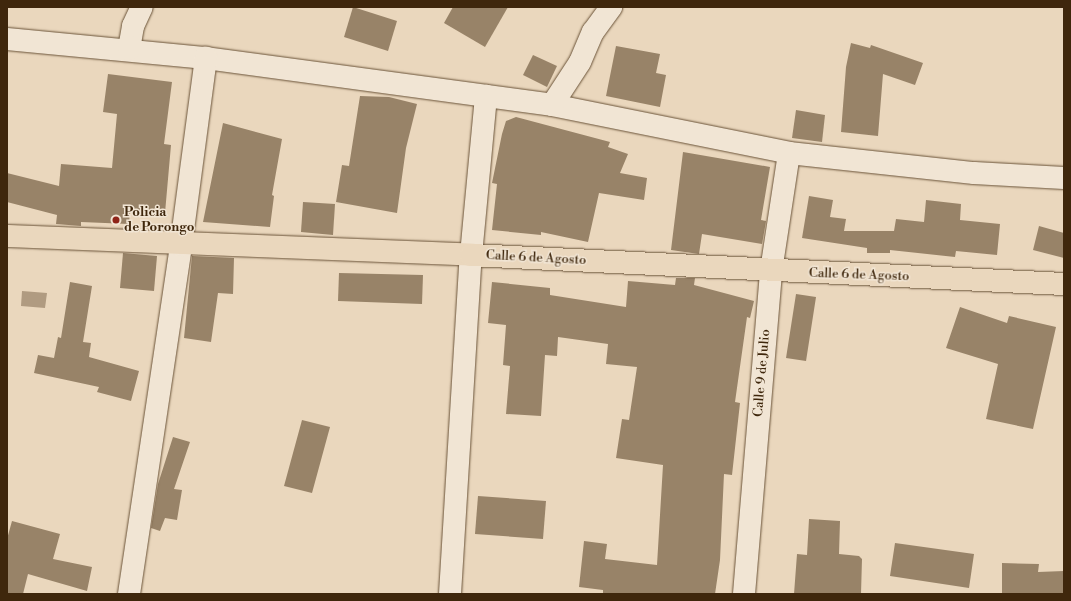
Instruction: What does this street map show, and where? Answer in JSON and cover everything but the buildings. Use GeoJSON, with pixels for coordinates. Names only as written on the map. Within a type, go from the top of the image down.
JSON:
{"type":"FeatureCollection","features":[{"type":"Feature","properties":{"kind":"main road","name":"Calle 6 de Agosto"},"geometry":{"type":"LineString","coordinates":[[7,236],[181,245],[471,255],[771,272],[1064,284]]}},
{"type":"Feature","properties":{"kind":"street"},"geometry":{"type":"LineString","coordinates":[[129,49],[133,26],[142,7]]}},
{"type":"Feature","properties":{"kind":"street"},"geometry":{"type":"LineString","coordinates":[[552,105],[580,62],[593,32],[611,7]]}},
{"type":"Feature","properties":{"kind":"street"},"geometry":{"type":"LineString","coordinates":[[7,39],[129,49],[206,58],[552,105],[789,153],[974,173],[1064,178]]}},
{"type":"Feature","properties":{"kind":"street"},"geometry":{"type":"LineString","coordinates":[[129,594],[181,245],[206,58]]}},
{"type":"Feature","properties":{"kind":"street"},"geometry":{"type":"LineString","coordinates":[[450,594],[471,255],[486,96]]}},
{"type":"Feature","properties":{"kind":"street","name":"Calle 9 de Julio"},"geometry":{"type":"LineString","coordinates":[[744,594],[771,272],[789,153]]}},
{"type":"Feature","properties":{"kind":"shaded area"},"geometry":{"type":"Polygon","coordinates":[[[22,291],[47,293],[45,308],[21,306],[22,291]]]}},
{"type":"Feature","properties":{"kind":"place","name":"Policia de Porongo"},"geometry":{"type":"Point","coordinates":[116,220]}}]}
